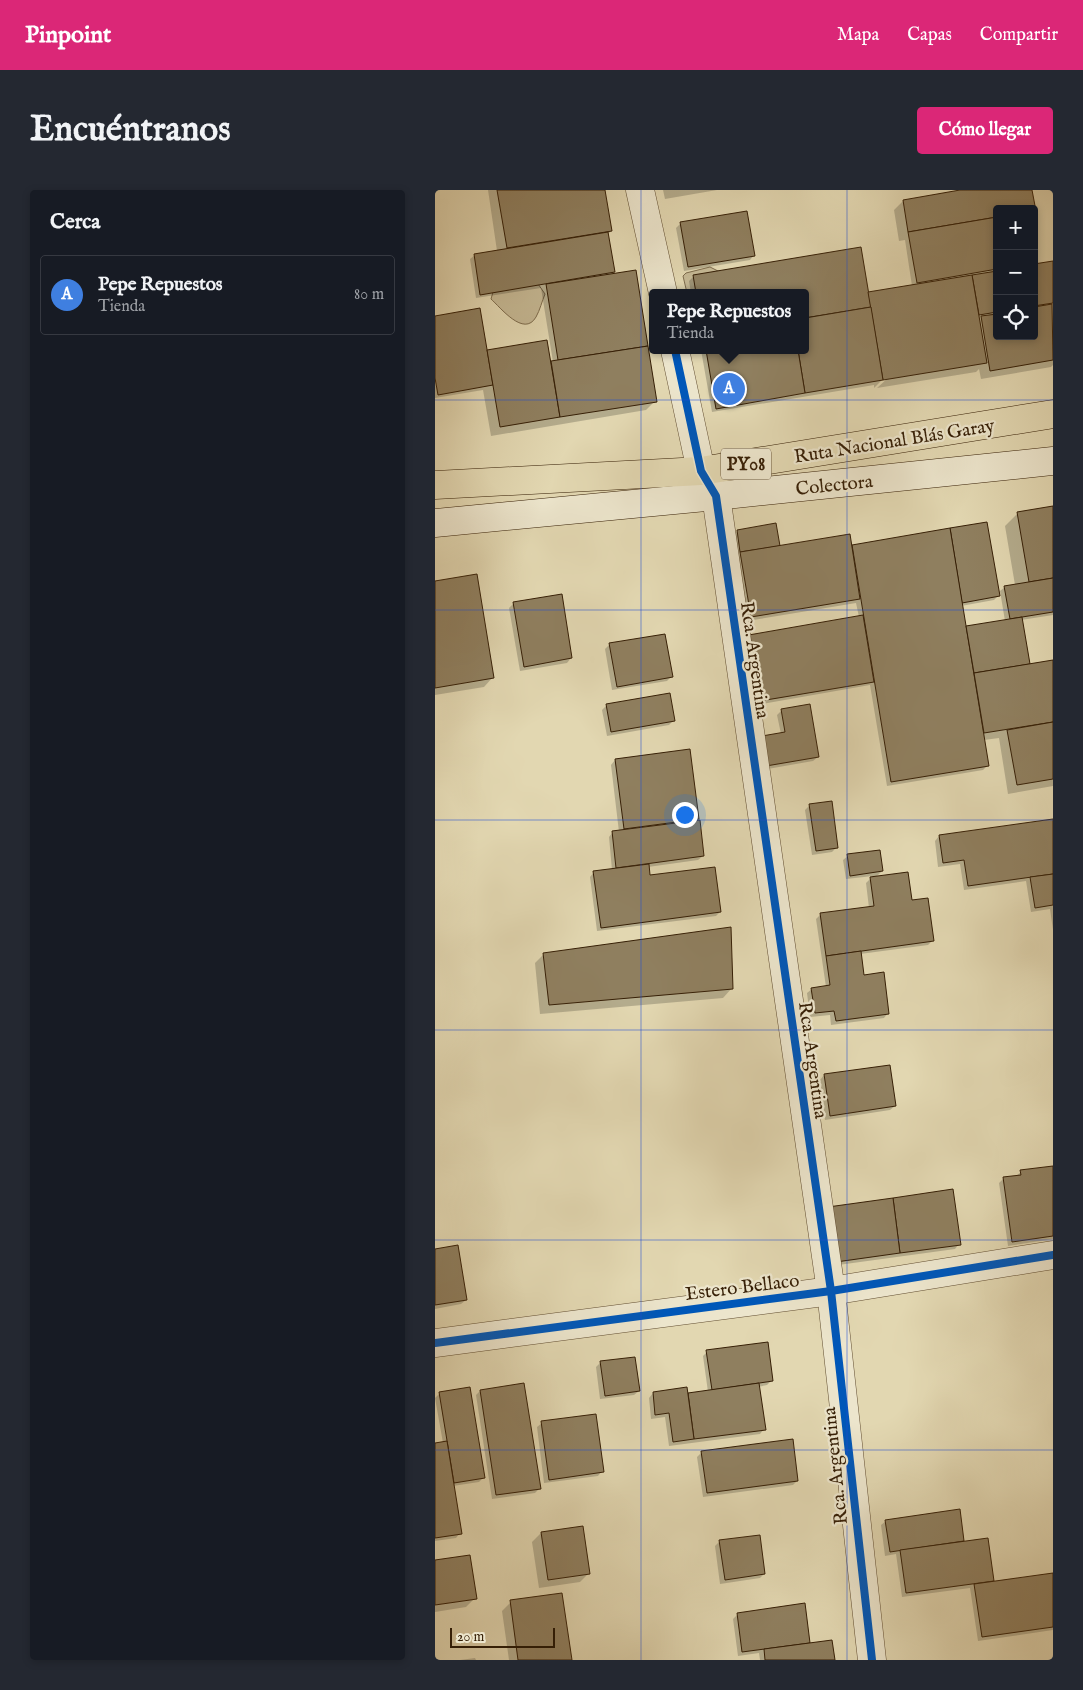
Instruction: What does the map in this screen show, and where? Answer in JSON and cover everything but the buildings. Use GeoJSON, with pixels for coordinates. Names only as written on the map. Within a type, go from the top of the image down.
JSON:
{"type":"FeatureCollection","features":[{"type":"Feature","properties":{"kind":"highway","name":"Ruta Nacional Blás Garay"},"geometry":{"type":"LineString","coordinates":[[435,485],[701,471],[1053,414]]}},
{"type":"Feature","properties":{"kind":"street"},"geometry":{"type":"LineString","coordinates":[[641,190],[662,289]]}},
{"type":"Feature","properties":{"kind":"street","name":"Rca. Argentina"},"geometry":{"type":"LineString","coordinates":[[676,354],[701,471],[716,496],[831,1291],[873,1660]]}},
{"type":"Feature","properties":{"kind":"street","name":"Colectora"},"geometry":{"type":"LineString","coordinates":[[435,523],[1053,461]]}},
{"type":"Feature","properties":{"kind":"street","name":"Estero Bellaco"},"geometry":{"type":"LineString","coordinates":[[435,1343],[831,1291],[1053,1255]]}},
{"type":"Feature","properties":{"kind":"shaded area"},"geometry":{"type":"Polygon","coordinates":[[[710,267],[720,272],[726,289],[686,289],[683,276],[686,273],[710,267]]]}},
{"type":"Feature","properties":{"kind":"shaded area"},"geometry":{"type":"Polygon","coordinates":[[[536,281],[545,294],[536,317],[531,323],[519,323],[512,319],[491,299],[493,292],[536,281]]]}},
{"type":"Feature","properties":{"kind":"cycle path"},"geometry":{"type":"LineString","coordinates":[[676,354],[701,471],[716,496],[831,1291],[872,1660]]}},
{"type":"Feature","properties":{"kind":"cycle path"},"geometry":{"type":"LineString","coordinates":[[435,1343],[831,1291],[1053,1255]]}},
{"type":"Feature","properties":{"kind":"place","name":"Pepe Repuestos"},"geometry":{"type":"Point","coordinates":[729,389]}}]}
